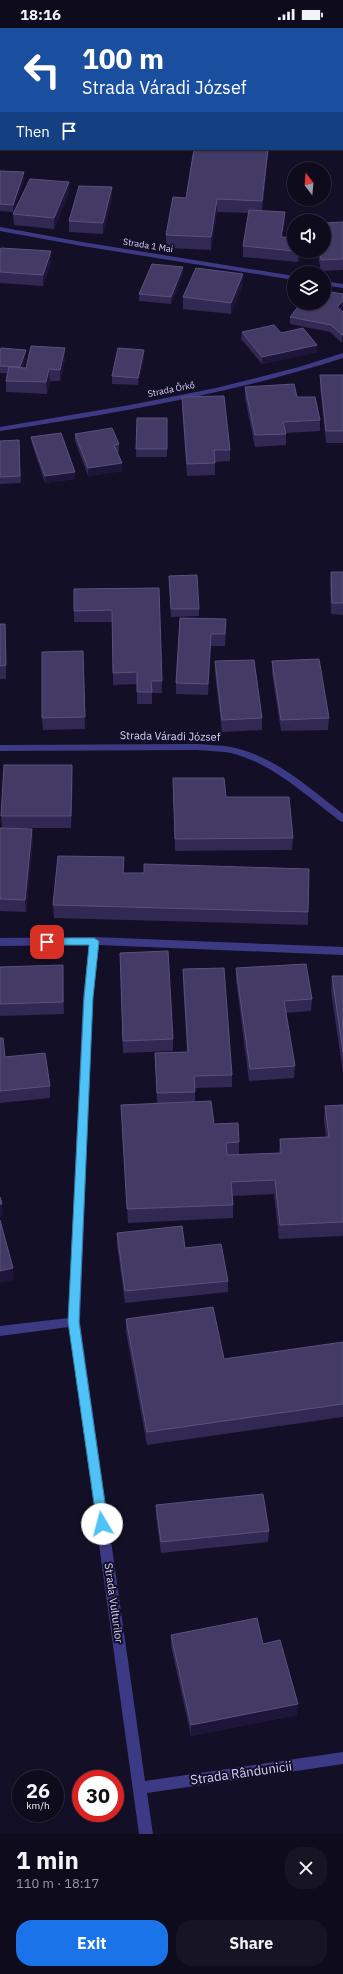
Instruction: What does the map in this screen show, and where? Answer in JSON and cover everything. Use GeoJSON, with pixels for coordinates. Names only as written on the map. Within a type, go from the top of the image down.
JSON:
{"type":"FeatureCollection","features":[{"type":"Feature","properties":{"kind":"street","name":"Strada 1 Mai"},"geometry":{"type":"LineString","coordinates":[[0,229],[287,277]]}},
{"type":"Feature","properties":{"kind":"street"},"geometry":{"type":"LineString","coordinates":[[0,236],[28,234]]}},
{"type":"Feature","properties":{"kind":"street"},"geometry":{"type":"LineString","coordinates":[[331,284],[343,286]]}},
{"type":"Feature","properties":{"kind":"street","name":"Strada Őrkő"},"geometry":{"type":"LineString","coordinates":[[0,429],[130,408],[227,388],[312,366],[343,355]]}},
{"type":"Feature","properties":{"kind":"street","name":"Strada Váradi József"},"geometry":{"type":"LineString","coordinates":[[0,748],[197,747],[230,750],[259,759],[280,770],[343,819]]}},
{"type":"Feature","properties":{"kind":"street"},"geometry":{"type":"LineString","coordinates":[[0,942],[94,941],[343,951]]}},
{"type":"Feature","properties":{"kind":"street","name":"Strada Vulturilor"},"geometry":{"type":"LineString","coordinates":[[94,941],[88,998],[74,1322],[146,1834]]}},
{"type":"Feature","properties":{"kind":"street"},"geometry":{"type":"LineString","coordinates":[[0,1331],[74,1322]]}},
{"type":"Feature","properties":{"kind":"street","name":"Strada Rândunicii"},"geometry":{"type":"LineString","coordinates":[[140,1788],[343,1758]]}},
{"type":"Feature","properties":{"kind":"building"},"geometry":{"type":"Polygon","coordinates":[[[194,150],[268,150],[262,201],[217,199],[211,237],[166,235],[173,197],[186,198],[194,150]]]}},
{"type":"Feature","properties":{"kind":"building"},"geometry":{"type":"Polygon","coordinates":[[[0,171],[24,172],[13,205],[0,204],[0,171]]]}},
{"type":"Feature","properties":{"kind":"building"},"geometry":{"type":"Polygon","coordinates":[[[30,179],[69,182],[54,218],[13,214],[30,179]]]}},
{"type":"Feature","properties":{"kind":"building"},"geometry":{"type":"Polygon","coordinates":[[[79,186],[112,187],[103,223],[69,221],[79,186]]]}},
{"type":"Feature","properties":{"kind":"building"},"geometry":{"type":"Polygon","coordinates":[[[249,210],[285,212],[281,237],[287,237],[287,250],[243,246],[249,210]]]}},
{"type":"Feature","properties":{"kind":"building"},"geometry":{"type":"Polygon","coordinates":[[[343,222],[343,259],[321,260],[321,258],[331,258],[331,223],[343,222]]]}},
{"type":"Feature","properties":{"kind":"building"},"geometry":{"type":"Polygon","coordinates":[[[1,248],[51,251],[43,275],[0,272],[1,248]]]}},
{"type":"Feature","properties":{"kind":"building"},"geometry":{"type":"Polygon","coordinates":[[[152,264],[183,267],[171,297],[139,294],[152,264]]]}},
{"type":"Feature","properties":{"kind":"building"},"geometry":{"type":"Polygon","coordinates":[[[196,268],[243,274],[231,303],[183,297],[196,268]]]}},
{"type":"Feature","properties":{"kind":"building"},"geometry":{"type":"Polygon","coordinates":[[[331,292],[343,294],[343,301],[337,307],[343,312],[343,335],[331,325],[290,317],[296,310],[331,310],[331,292]]]}},
{"type":"Feature","properties":{"kind":"building"},"geometry":{"type":"Polygon","coordinates":[[[274,325],[281,333],[303,328],[317,345],[262,357],[242,332],[274,325]]]}},
{"type":"Feature","properties":{"kind":"building"},"geometry":{"type":"Polygon","coordinates":[[[31,346],[65,348],[60,370],[49,369],[46,382],[6,381],[9,367],[26,368],[31,346]]]}},
{"type":"Feature","properties":{"kind":"building"},"geometry":{"type":"Polygon","coordinates":[[[1,348],[26,350],[20,367],[0,366],[1,348]]]}},
{"type":"Feature","properties":{"kind":"building"},"geometry":{"type":"Polygon","coordinates":[[[118,348],[144,350],[138,378],[112,376],[118,348]]]}},
{"type":"Feature","properties":{"kind":"building"},"geometry":{"type":"Polygon","coordinates":[[[320,375],[343,375],[343,431],[326,431],[320,375]]]}},
{"type":"Feature","properties":{"kind":"building"},"geometry":{"type":"Polygon","coordinates":[[[294,384],[297,397],[315,397],[320,420],[283,422],[286,434],[255,435],[245,387],[294,384]]]}},
{"type":"Feature","properties":{"kind":"building"},"geometry":{"type":"Polygon","coordinates":[[[224,396],[230,450],[214,450],[215,463],[187,464],[182,397],[224,396]]]}},
{"type":"Feature","properties":{"kind":"building"},"geometry":{"type":"Polygon","coordinates":[[[137,418],[167,418],[167,449],[136,449],[137,418]]]}},
{"type":"Feature","properties":{"kind":"building"},"geometry":{"type":"Polygon","coordinates":[[[112,428],[119,444],[114,445],[122,463],[88,468],[75,434],[112,428]]]}},
{"type":"Feature","properties":{"kind":"building"},"geometry":{"type":"Polygon","coordinates":[[[61,433],[75,472],[45,476],[31,437],[61,433]]]}},
{"type":"Feature","properties":{"kind":"building"},"geometry":{"type":"Polygon","coordinates":[[[19,440],[20,476],[0,477],[0,441],[19,440]]]}},
{"type":"Feature","properties":{"kind":"building"},"geometry":{"type":"Polygon","coordinates":[[[331,572],[343,572],[343,603],[332,603],[331,572]]]}},
{"type":"Feature","properties":{"kind":"building"},"geometry":{"type":"Polygon","coordinates":[[[197,575],[199,609],[171,609],[169,576],[197,575]]]}},
{"type":"Feature","properties":{"kind":"building"},"geometry":{"type":"Polygon","coordinates":[[[159,588],[162,681],[151,681],[152,692],[137,692],[137,672],[113,673],[112,610],[74,611],[74,589],[159,588]]]}},
{"type":"Feature","properties":{"kind":"building"},"geometry":{"type":"Polygon","coordinates":[[[180,618],[226,619],[225,634],[211,634],[208,684],[176,683],[180,618]]]}},
{"type":"Feature","properties":{"kind":"building"},"geometry":{"type":"Polygon","coordinates":[[[0,624],[5,624],[6,665],[0,666],[0,624]]]}},
{"type":"Feature","properties":{"kind":"building"},"geometry":{"type":"Polygon","coordinates":[[[83,651],[85,717],[42,718],[42,652],[83,651]]]}},
{"type":"Feature","properties":{"kind":"building"},"geometry":{"type":"Polygon","coordinates":[[[319,659],[329,718],[281,720],[272,661],[319,659]]]}},
{"type":"Feature","properties":{"kind":"building"},"geometry":{"type":"Polygon","coordinates":[[[254,660],[262,718],[222,720],[215,661],[254,660]]]}},
{"type":"Feature","properties":{"kind":"building"},"geometry":{"type":"Polygon","coordinates":[[[4,765],[72,765],[71,816],[1,816],[4,765]]]}},
{"type":"Feature","properties":{"kind":"building"},"geometry":{"type":"Polygon","coordinates":[[[173,778],[224,778],[226,797],[289,797],[293,838],[175,839],[173,778]]]}},
{"type":"Feature","properties":{"kind":"building"},"geometry":{"type":"Polygon","coordinates":[[[0,828],[32,829],[25,900],[0,899],[0,828]]]}},
{"type":"Feature","properties":{"kind":"building"},"geometry":{"type":"Polygon","coordinates":[[[58,856],[124,857],[123,873],[144,873],[144,864],[309,869],[308,912],[53,905],[58,856]]]}},
{"type":"Feature","properties":{"kind":"building"},"geometry":{"type":"Polygon","coordinates":[[[168,951],[173,1039],[123,1041],[120,953],[168,951]]]}},
{"type":"Feature","properties":{"kind":"building"},"geometry":{"type":"Polygon","coordinates":[[[306,964],[312,999],[284,1001],[295,1066],[250,1069],[236,968],[306,964]]]}},
{"type":"Feature","properties":{"kind":"building"},"geometry":{"type":"Polygon","coordinates":[[[63,965],[63,1002],[0,1004],[0,967],[63,965]]]}},
{"type":"Feature","properties":{"kind":"building"},"geometry":{"type":"Polygon","coordinates":[[[224,968],[232,1075],[194,1076],[195,1092],[157,1093],[155,1053],[188,1052],[183,969],[224,968]]]}},
{"type":"Feature","properties":{"kind":"building"},"geometry":{"type":"Polygon","coordinates":[[[332,976],[343,976],[343,1052],[332,976]]]}},
{"type":"Feature","properties":{"kind":"building"},"geometry":{"type":"Polygon","coordinates":[[[0,1038],[3,1038],[5,1057],[45,1053],[50,1086],[0,1091],[0,1038]]]}},
{"type":"Feature","properties":{"kind":"building"},"geometry":{"type":"Polygon","coordinates":[[[211,1101],[214,1124],[238,1123],[239,1142],[226,1143],[227,1155],[281,1153],[280,1139],[329,1137],[325,1106],[343,1105],[343,1222],[280,1225],[275,1180],[231,1182],[233,1205],[127,1209],[121,1105],[211,1101]]]}},
{"type":"Feature","properties":{"kind":"building"},"geometry":{"type":"Polygon","coordinates":[[[0,1220],[13,1268],[0,1271],[0,1220]]]}},
{"type":"Feature","properties":{"kind":"building"},"geometry":{"type":"Polygon","coordinates":[[[182,1226],[185,1248],[221,1244],[228,1281],[125,1291],[117,1233],[182,1226]]]}},
{"type":"Feature","properties":{"kind":"building"},"geometry":{"type":"Polygon","coordinates":[[[213,1307],[224,1359],[343,1342],[343,1404],[147,1432],[126,1319],[213,1307]]]}},
{"type":"Feature","properties":{"kind":"building"},"geometry":{"type":"Polygon","coordinates":[[[263,1494],[269,1531],[161,1542],[156,1505],[263,1494]]]}},
{"type":"Feature","properties":{"kind":"building"},"geometry":{"type":"Polygon","coordinates":[[[257,1618],[263,1644],[280,1640],[298,1704],[191,1725],[171,1635],[257,1618]]]}},
{"type":"Feature","properties":{"kind":"route"},"geometry":{"type":"LineString","coordinates":[[47,942],[94,941],[88,998],[74,1322],[102,1524]]}}]}
